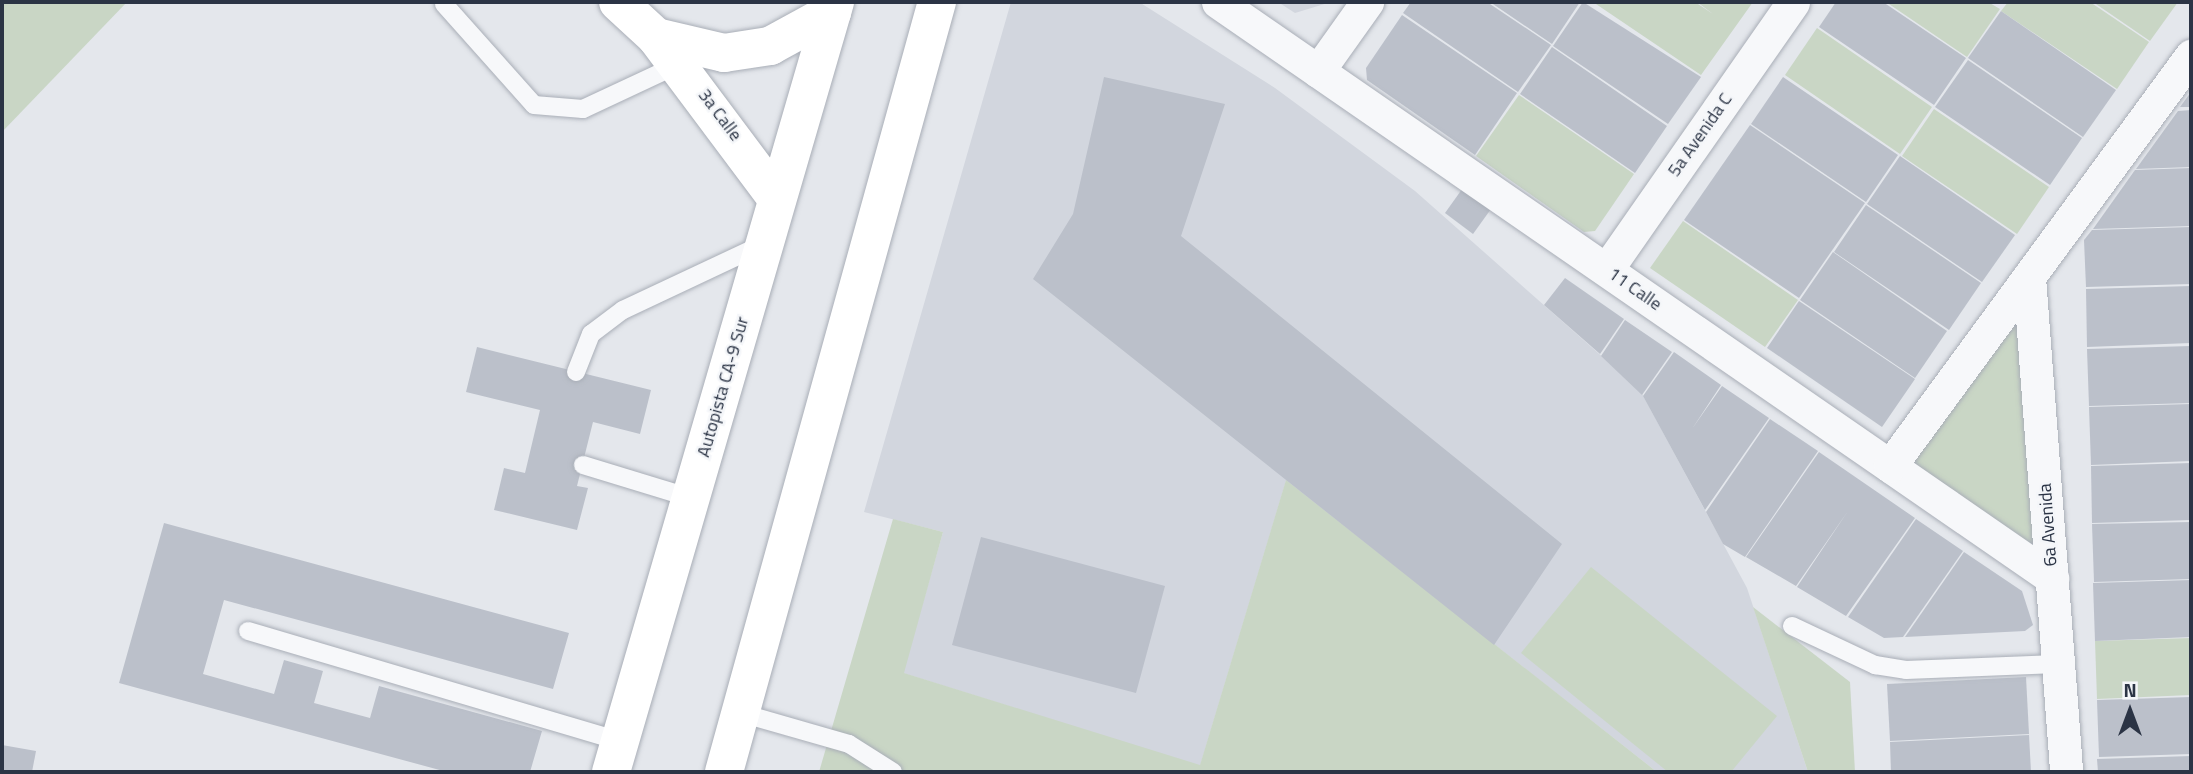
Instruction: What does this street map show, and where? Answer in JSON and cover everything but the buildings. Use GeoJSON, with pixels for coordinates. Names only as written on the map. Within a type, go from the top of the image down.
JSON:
{"type":"FeatureCollection","features":[{"type":"Feature","properties":{"kind":"main road","name":"3a Calle"},"geometry":{"type":"LineString","coordinates":[[618,2],[667,50],[777,199]]}},
{"type":"Feature","properties":{"kind":"main road"},"geometry":{"type":"LineString","coordinates":[[724,772],[937,2]]}},
{"type":"Feature","properties":{"kind":"main road","name":"3a Calle"},"geometry":{"type":"LineString","coordinates":[[667,50],[748,51],[792,38],[833,7]]}},
{"type":"Feature","properties":{"kind":"main road","name":"Autopista CA-9 Sur"},"geometry":{"type":"LineString","coordinates":[[615,757],[833,7]]}},
{"type":"Feature","properties":{"kind":"street","name":"11 Calle"},"geometry":{"type":"LineString","coordinates":[[1218,2],[2052,578]]}},
{"type":"Feature","properties":{"kind":"street"},"geometry":{"type":"LineString","coordinates":[[1318,71],[1367,2]]}},
{"type":"Feature","properties":{"kind":"street","name":"5a Avenida C"},"geometry":{"type":"LineString","coordinates":[[1607,269],[1793,2]]}},
{"type":"Feature","properties":{"kind":"street"},"geometry":{"type":"LineString","coordinates":[[1890,467],[2191,56]]}},
{"type":"Feature","properties":{"kind":"street","name":"6a Avenida"},"geometry":{"type":"LineString","coordinates":[[2029,277],[2066,772]]}},
{"type":"Feature","properties":{"kind":"lane"},"geometry":{"type":"LineString","coordinates":[[444,4],[534,105],[583,109],[667,50]]}},
{"type":"Feature","properties":{"kind":"lane"},"geometry":{"type":"LineString","coordinates":[[576,372],[591,334],[623,310],[765,243]]}},
{"type":"Feature","properties":{"kind":"lane"},"geometry":{"type":"LineString","coordinates":[[583,465],[691,498]]}},
{"type":"Feature","properties":{"kind":"lane"},"geometry":{"type":"LineString","coordinates":[[1792,626],[1875,665],[1906,670],[2057,664]]}},
{"type":"Feature","properties":{"kind":"lane"},"geometry":{"type":"LineString","coordinates":[[248,631],[615,757]]}},
{"type":"Feature","properties":{"kind":"lane"},"geometry":{"type":"LineString","coordinates":[[741,713],[849,744],[893,772]]}},
{"type":"Feature","properties":{"kind":"shaded area"},"geometry":{"type":"Polygon","coordinates":[[[1011,2],[1139,2],[1275,88],[1415,191],[1640,390],[1747,588],[1808,772],[1657,772],[1286,481],[1200,766],[903,673],[943,532],[864,512],[1011,2]]]}},
{"type":"Feature","properties":{"kind":"shaded area"},"geometry":{"type":"Polygon","coordinates":[[[1278,2],[1331,2],[1295,13],[1278,2]]]}},
{"type":"Feature","properties":{"kind":"green space"},"geometry":{"type":"Polygon","coordinates":[[[2,2],[127,2],[2,132],[2,2]]]}},
{"type":"Feature","properties":{"kind":"green space"},"geometry":{"type":"Polygon","coordinates":[[[1593,2],[1695,2],[1713,14],[1697,2],[1753,2],[1701,75],[1593,2]]]}},
{"type":"Feature","properties":{"kind":"green space"},"geometry":{"type":"Polygon","coordinates":[[[1886,2],[1988,2],[2000,9],[1967,57],[1886,2]]]}},
{"type":"Feature","properties":{"kind":"green space"},"geometry":{"type":"Polygon","coordinates":[[[2008,2],[2090,2],[2149,42],[2117,89],[2001,11],[2008,2]]]}},
{"type":"Feature","properties":{"kind":"green space"},"geometry":{"type":"Polygon","coordinates":[[[2093,2],[2178,2],[2150,41],[2093,2]]]}},
{"type":"Feature","properties":{"kind":"green space"},"geometry":{"type":"Polygon","coordinates":[[[1817,28],[1932,107],[1900,154],[1785,75],[1817,28]]]}},
{"type":"Feature","properties":{"kind":"green space"},"geometry":{"type":"Polygon","coordinates":[[[1519,95],[1634,174],[1595,231],[1584,232],[1476,156],[1519,95]]]}},
{"type":"Feature","properties":{"kind":"green space"},"geometry":{"type":"Polygon","coordinates":[[[1934,109],[2049,187],[2017,234],[1902,156],[1934,109]]]}},
{"type":"Feature","properties":{"kind":"green space"},"geometry":{"type":"Polygon","coordinates":[[[1683,221],[1798,300],[1765,347],[1650,268],[1683,221]]]}},
{"type":"Feature","properties":{"kind":"green space"},"geometry":{"type":"Polygon","coordinates":[[[2029,277],[2052,578],[1890,466],[2029,277]]]}},
{"type":"Feature","properties":{"kind":"green space"},"geometry":{"type":"Polygon","coordinates":[[[1286,480],[1657,772],[819,772],[893,519],[943,532],[904,673],[1200,765],[1286,480]]]}},
{"type":"Feature","properties":{"kind":"green space"},"geometry":{"type":"Polygon","coordinates":[[[1591,567],[1777,716],[1731,772],[1668,772],[1521,653],[1591,567]]]}},
{"type":"Feature","properties":{"kind":"green space"},"geometry":{"type":"Polygon","coordinates":[[[1753,607],[1850,682],[1855,772],[1808,772],[1753,607]]]}},
{"type":"Feature","properties":{"kind":"green space"},"geometry":{"type":"Polygon","coordinates":[[[2191,638],[2191,695],[2097,699],[2095,641],[2191,638]]]}}]}
